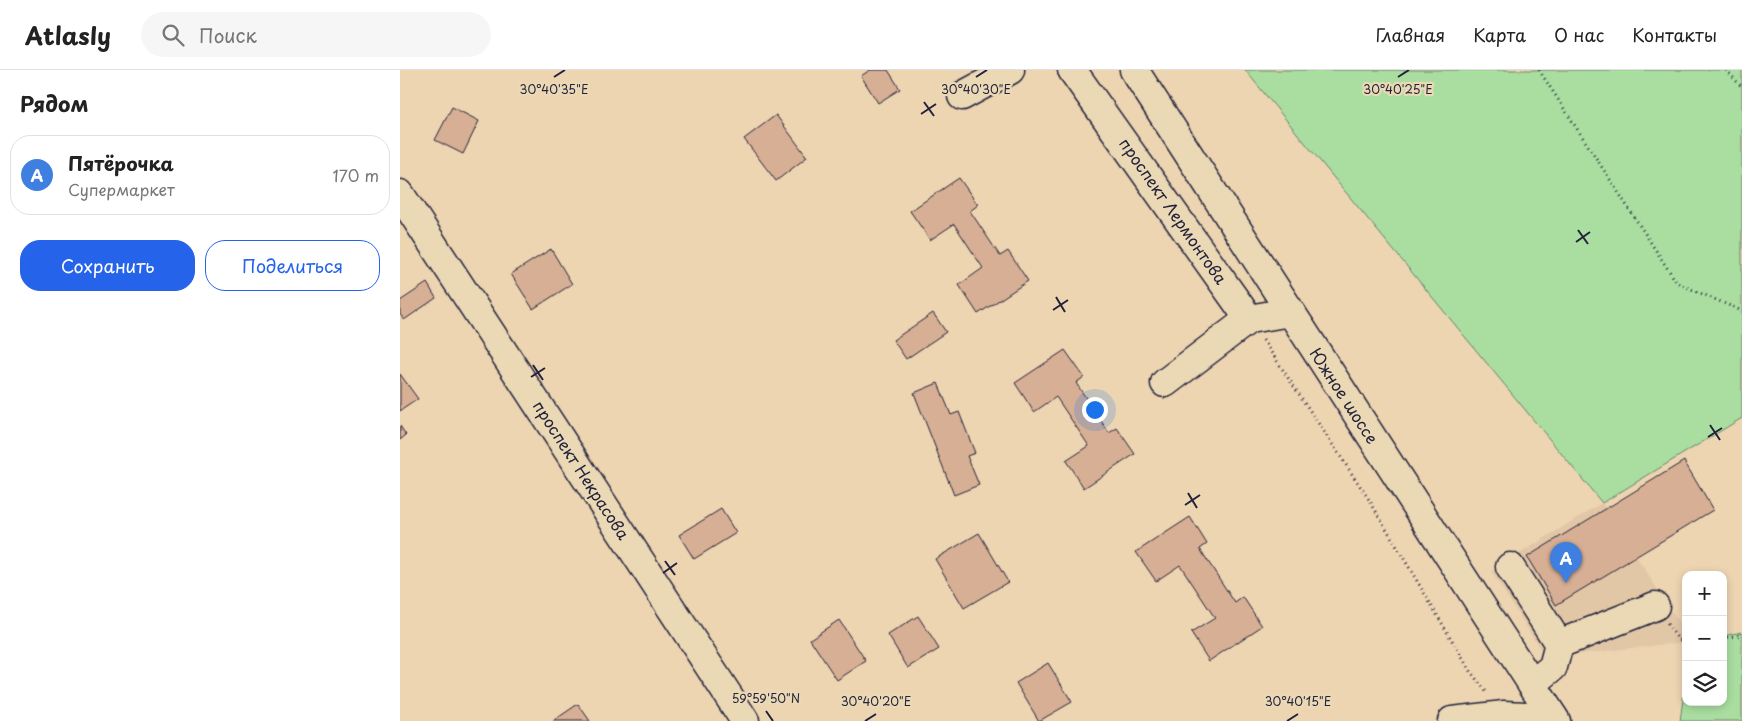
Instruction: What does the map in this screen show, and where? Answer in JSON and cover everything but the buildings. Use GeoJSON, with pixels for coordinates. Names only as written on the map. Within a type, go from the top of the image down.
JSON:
{"type":"FeatureCollection","features":[{"type":"Feature","properties":{"kind":"street"},"geometry":{"type":"LineString","coordinates":[[962,96],[1010,70]]}},
{"type":"Feature","properties":{"kind":"street","name":"проспект Лермонтова"},"geometry":{"type":"LineString","coordinates":[[1072,70],[1249,319]]}},
{"type":"Feature","properties":{"kind":"street","name":"Южное шоссе"},"geometry":{"type":"LineString","coordinates":[[1134,70],[1555,719]]}},
{"type":"Feature","properties":{"kind":"street","name":"проспект Некрасова"},"geometry":{"type":"LineString","coordinates":[[400,194],[745,721]]}},
{"type":"Feature","properties":{"kind":"street"},"geometry":{"type":"LineString","coordinates":[[1165,383],[1249,319],[1290,312]]}},
{"type":"Feature","properties":{"kind":"street"},"geometry":{"type":"LineString","coordinates":[[1510,568],[1559,644],[1553,667],[1532,684]]}},
{"type":"Feature","properties":{"kind":"street"},"geometry":{"type":"LineString","coordinates":[[1559,644],[1655,606]]}},
{"type":"Feature","properties":{"kind":"street"},"geometry":{"type":"LineString","coordinates":[[1452,721],[1504,715],[1555,719]]}},
{"type":"Feature","properties":{"kind":"path"},"geometry":{"type":"LineString","coordinates":[[1539,70],[1677,283],[1742,311]]}},
{"type":"Feature","properties":{"kind":"path"},"geometry":{"type":"LineString","coordinates":[[1726,70],[1742,87]]}},
{"type":"Feature","properties":{"kind":"path"},"geometry":{"type":"LineString","coordinates":[[1249,319],[1370,501],[1470,671],[1504,715]]}},
{"type":"Feature","properties":{"kind":"path"},"geometry":{"type":"LineString","coordinates":[[1727,637],[1742,635]]}},
{"type":"Feature","properties":{"kind":"shaded area"},"geometry":{"type":"Polygon","coordinates":[[[1602,503],[1682,628],[1682,642],[1546,658],[1491,571],[1602,503]]]}},
{"type":"Feature","properties":{"kind":"green space"},"geometry":{"type":"Polygon","coordinates":[[[1245,70],[1742,70],[1742,418],[1602,503],[1245,70]]]}},
{"type":"Feature","properties":{"kind":"green space"},"geometry":{"type":"Polygon","coordinates":[[[1742,632],[1742,721],[1680,721],[1682,706],[1727,706],[1727,635],[1742,632]]]}},
{"type":"Feature","properties":{"kind":"place","name":"Пятёрочка"},"geometry":{"type":"Point","coordinates":[1566,583]}}]}
